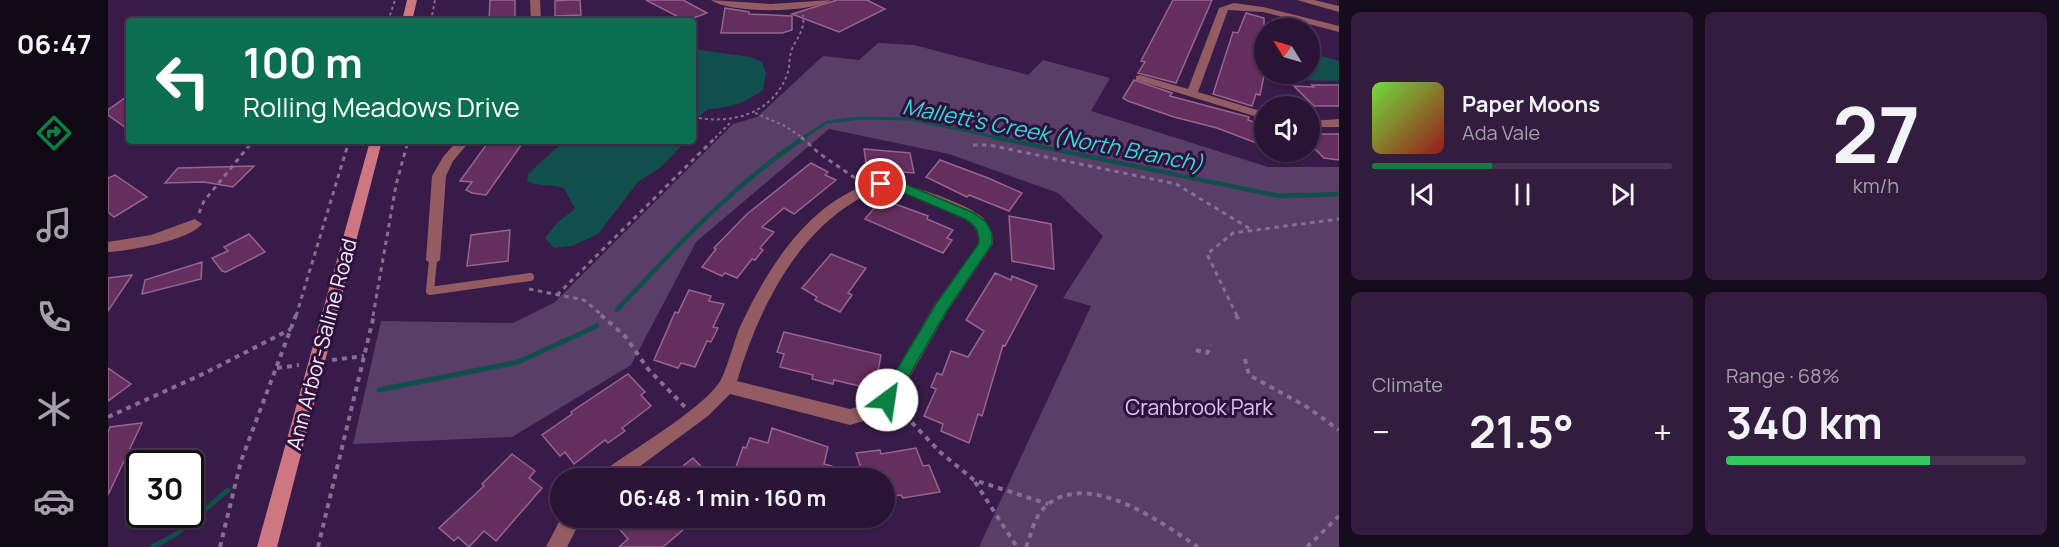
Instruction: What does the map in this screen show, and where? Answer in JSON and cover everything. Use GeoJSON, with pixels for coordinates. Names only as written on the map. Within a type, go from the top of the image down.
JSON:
{"type":"FeatureCollection","features":[{"type":"Feature","properties":{"kind":"main road"},"geometry":{"type":"LineString","coordinates":[[408,18],[412,0]]}},
{"type":"Feature","properties":{"kind":"main road","name":"Ann Arbor-Saline Road"},"geometry":{"type":"LineString","coordinates":[[267,547],[375,144]]}},
{"type":"Feature","properties":{"kind":"street"},"geometry":{"type":"LineString","coordinates":[[535,0],[537,18]]}},
{"type":"Feature","properties":{"kind":"street"},"geometry":{"type":"LineString","coordinates":[[716,0],[730,4],[789,6],[826,0]]}},
{"type":"Feature","properties":{"kind":"street"},"geometry":{"type":"LineString","coordinates":[[1302,0],[1339,9]]}},
{"type":"Feature","properties":{"kind":"street"},"geometry":{"type":"LineString","coordinates":[[1192,94],[1224,8],[1229,5],[1251,7],[1339,28]]}},
{"type":"Feature","properties":{"kind":"street"},"geometry":{"type":"LineString","coordinates":[[1140,78],[1254,113]]}},
{"type":"Feature","properties":{"kind":"street"},"geometry":{"type":"LineString","coordinates":[[1320,124],[1339,123]]}},
{"type":"Feature","properties":{"kind":"street"},"geometry":{"type":"LineString","coordinates":[[433,260],[439,176],[447,160],[461,144]]}},
{"type":"Feature","properties":{"kind":"street"},"geometry":{"type":"LineString","coordinates":[[623,468],[695,416],[727,386],[734,360],[759,304],[787,258],[809,232],[856,193],[881,184],[899,186],[980,222],[986,233],[986,244],[941,308],[887,400],[874,411],[850,417],[727,386]]}},
{"type":"Feature","properties":{"kind":"street"},"geometry":{"type":"LineString","coordinates":[[108,247],[128,246],[169,236],[195,224]]}},
{"type":"Feature","properties":{"kind":"street"},"geometry":{"type":"LineString","coordinates":[[556,547],[566,528]]}},
{"type":"Feature","properties":{"kind":"lane"},"geometry":{"type":"LineString","coordinates":[[433,260],[430,291],[530,278]]}},
{"type":"Feature","properties":{"kind":"path"},"geometry":{"type":"LineString","coordinates":[[389,18],[395,0]]}},
{"type":"Feature","properties":{"kind":"path"},"geometry":{"type":"LineString","coordinates":[[432,18],[435,0]]}},
{"type":"Feature","properties":{"kind":"path"},"geometry":{"type":"LineString","coordinates":[[696,118],[732,121],[745,119],[775,96],[788,71],[792,50],[804,30],[802,14]]}},
{"type":"Feature","properties":{"kind":"path"},"geometry":{"type":"LineString","coordinates":[[754,113],[785,126],[860,182]]}},
{"type":"Feature","properties":{"kind":"path"},"geometry":{"type":"LineString","coordinates":[[558,295],[732,121]]}},
{"type":"Feature","properties":{"kind":"path"},"geometry":{"type":"LineString","coordinates":[[195,224],[204,201],[251,144]]}},
{"type":"Feature","properties":{"kind":"path"},"geometry":{"type":"LineString","coordinates":[[220,547],[241,461],[292,329],[348,144]]}},
{"type":"Feature","properties":{"kind":"path"},"geometry":{"type":"LineString","coordinates":[[318,547],[378,297],[396,185],[407,144]]}},
{"type":"Feature","properties":{"kind":"path"},"geometry":{"type":"LineString","coordinates":[[973,146],[989,144],[1176,184],[1252,230]]}},
{"type":"Feature","properties":{"kind":"path"},"geometry":{"type":"LineString","coordinates":[[1239,323],[1207,254],[1233,233],[1339,219]]}},
{"type":"Feature","properties":{"kind":"path"},"geometry":{"type":"LineString","coordinates":[[535,293],[584,300],[625,336],[648,369],[695,416]]}},
{"type":"Feature","properties":{"kind":"path"},"geometry":{"type":"LineString","coordinates":[[108,417],[205,373],[292,329]]}},
{"type":"Feature","properties":{"kind":"path"},"geometry":{"type":"LineString","coordinates":[[1196,350],[1207,353],[1211,345]]}},
{"type":"Feature","properties":{"kind":"path"},"geometry":{"type":"LineString","coordinates":[[345,358],[364,356]]}},
{"type":"Feature","properties":{"kind":"path"},"geometry":{"type":"LineString","coordinates":[[1245,359],[1249,375],[1307,407],[1339,430]]}},
{"type":"Feature","properties":{"kind":"path"},"geometry":{"type":"LineString","coordinates":[[277,368],[292,366]]}},
{"type":"Feature","properties":{"kind":"path"},"geometry":{"type":"LineString","coordinates":[[887,400],[906,414],[921,434],[974,480],[1017,547]]}},
{"type":"Feature","properties":{"kind":"path"},"geometry":{"type":"LineString","coordinates":[[974,480],[1017,496],[1049,504]]}},
{"type":"Feature","properties":{"kind":"path"},"geometry":{"type":"LineString","coordinates":[[1026,547],[1043,509],[1056,498],[1070,494],[1091,494],[1120,501],[1198,547]]}},
{"type":"Feature","properties":{"kind":"path"},"geometry":{"type":"LineString","coordinates":[[1307,547],[1339,516]]}},
{"type":"Feature","properties":{"kind":"green space","name":"Cranbrook Park"},"geometry":{"type":"Polygon","coordinates":[[[878,43],[914,45],[1028,75],[1043,60],[1110,78],[1091,111],[1268,167],[1339,167],[1339,547],[979,547],[1091,306],[1063,298],[1103,236],[1058,193],[949,154],[829,129],[696,242],[631,365],[512,437],[353,444],[381,321],[513,323],[555,302],[733,124],[757,117],[823,56],[859,60],[878,43]]]}},
{"type":"Feature","properties":{"kind":"shaded area"},"geometry":{"type":"Polygon","coordinates":[[[696,49],[751,57],[762,62],[766,73],[763,90],[737,104],[708,109],[696,119],[696,49]]]}},
{"type":"Feature","properties":{"kind":"shaded area"},"geometry":{"type":"Polygon","coordinates":[[[1320,56],[1339,61],[1339,81],[1320,81],[1320,56]]]}},
{"type":"Feature","properties":{"kind":"shaded area"},"geometry":{"type":"Polygon","coordinates":[[[561,144],[683,144],[661,167],[638,182],[598,234],[572,246],[554,248],[545,238],[558,222],[575,209],[564,188],[527,181],[528,174],[561,144]]]}},
{"type":"Feature","properties":{"kind":"building"},"geometry":{"type":"Polygon","coordinates":[[[490,0],[515,0],[515,18],[489,18],[490,0]]]}},
{"type":"Feature","properties":{"kind":"building"},"geometry":{"type":"Polygon","coordinates":[[[580,0],[581,15],[555,16],[555,1],[580,0]]]}},
{"type":"Feature","properties":{"kind":"building"},"geometry":{"type":"Polygon","coordinates":[[[646,0],[683,0],[707,13],[694,18],[680,18],[646,0]]]}},
{"type":"Feature","properties":{"kind":"building"},"geometry":{"type":"Polygon","coordinates":[[[837,0],[867,0],[885,9],[839,32],[792,14],[837,0]]]}},
{"type":"Feature","properties":{"kind":"building"},"geometry":{"type":"Polygon","coordinates":[[[1173,0],[1212,0],[1176,83],[1138,73],[1145,62],[1141,61],[1173,0]]]}},
{"type":"Feature","properties":{"kind":"building"},"geometry":{"type":"Polygon","coordinates":[[[725,8],[749,12],[749,14],[792,16],[792,30],[782,33],[721,33],[725,8]]]}},
{"type":"Feature","properties":{"kind":"building"},"geometry":{"type":"Polygon","coordinates":[[[1246,13],[1264,18],[1254,18],[1254,84],[1262,84],[1260,95],[1254,96],[1252,106],[1213,94],[1233,32],[1238,33],[1246,13]]]}},
{"type":"Feature","properties":{"kind":"building"},"geometry":{"type":"Polygon","coordinates":[[[1134,80],[1172,93],[1170,96],[1249,117],[1248,120],[1254,122],[1254,142],[1217,128],[1174,117],[1123,98],[1134,80]]]}},
{"type":"Feature","properties":{"kind":"building"},"geometry":{"type":"Polygon","coordinates":[[[1312,85],[1339,85],[1339,106],[1320,106],[1320,96],[1304,96],[1294,86],[1314,87],[1312,85]]]}},
{"type":"Feature","properties":{"kind":"building"},"geometry":{"type":"Polygon","coordinates":[[[126,97],[126,128],[108,115],[108,110],[126,97]]]}},
{"type":"Feature","properties":{"kind":"building"},"geometry":{"type":"Polygon","coordinates":[[[1320,134],[1339,134],[1339,160],[1324,158],[1320,154],[1320,134]]]}},
{"type":"Feature","properties":{"kind":"building"},"geometry":{"type":"Polygon","coordinates":[[[487,144],[522,144],[486,195],[466,190],[472,182],[460,181],[487,144]]]}},
{"type":"Feature","properties":{"kind":"building"},"geometry":{"type":"Polygon","coordinates":[[[864,149],[910,153],[914,173],[867,169],[864,149]]]}},
{"type":"Feature","properties":{"kind":"building"},"geometry":{"type":"Polygon","coordinates":[[[940,160],[1022,193],[1009,211],[969,195],[967,197],[926,177],[940,160]]]}},
{"type":"Feature","properties":{"kind":"building"},"geometry":{"type":"Polygon","coordinates":[[[811,163],[828,172],[825,175],[836,180],[794,214],[784,208],[762,227],[774,232],[760,248],[763,250],[755,260],[752,259],[737,278],[725,273],[722,276],[702,267],[716,249],[714,248],[747,214],[811,163]]]}},
{"type":"Feature","properties":{"kind":"building"},"geometry":{"type":"Polygon","coordinates":[[[254,166],[233,187],[204,182],[165,183],[178,168],[254,166]]]}},
{"type":"Feature","properties":{"kind":"building"},"geometry":{"type":"Polygon","coordinates":[[[115,175],[147,197],[114,217],[108,212],[108,178],[115,175]]]}},
{"type":"Feature","properties":{"kind":"building"},"geometry":{"type":"Polygon","coordinates":[[[887,201],[928,216],[927,219],[953,230],[947,238],[952,240],[943,253],[865,219],[875,207],[881,209],[887,201]]]}},
{"type":"Feature","properties":{"kind":"building"},"geometry":{"type":"Polygon","coordinates":[[[1009,216],[1051,224],[1054,269],[1012,261],[1009,216]]]}},
{"type":"Feature","properties":{"kind":"building"},"geometry":{"type":"Polygon","coordinates":[[[510,230],[508,261],[467,266],[471,235],[510,230]]]}},
{"type":"Feature","properties":{"kind":"building"},"geometry":{"type":"Polygon","coordinates":[[[249,234],[265,252],[226,272],[222,271],[212,258],[228,251],[224,247],[249,234]]]}},
{"type":"Feature","properties":{"kind":"building"},"geometry":{"type":"Polygon","coordinates":[[[831,254],[866,268],[848,293],[852,295],[840,312],[815,300],[817,297],[802,288],[831,254]]]}},
{"type":"Feature","properties":{"kind":"building"},"geometry":{"type":"Polygon","coordinates":[[[202,262],[201,279],[142,294],[145,280],[202,262]]]}},
{"type":"Feature","properties":{"kind":"building"},"geometry":{"type":"Polygon","coordinates":[[[995,273],[1011,280],[1012,276],[1037,286],[1005,346],[1003,345],[982,416],[978,414],[969,443],[941,431],[943,424],[924,416],[936,389],[931,387],[937,373],[942,375],[951,351],[968,357],[984,331],[966,320],[995,273]]]}},
{"type":"Feature","properties":{"kind":"building"},"geometry":{"type":"Polygon","coordinates":[[[132,275],[108,311],[108,278],[132,275]]]}},
{"type":"Feature","properties":{"kind":"building"},"geometry":{"type":"Polygon","coordinates":[[[689,290],[711,296],[709,301],[724,304],[713,327],[718,328],[711,342],[707,341],[695,367],[681,363],[678,368],[654,360],[675,312],[678,313],[689,290]]]}},
{"type":"Feature","properties":{"kind":"building"},"geometry":{"type":"Polygon","coordinates":[[[784,332],[881,355],[877,376],[870,375],[868,388],[834,380],[833,384],[812,379],[813,375],[780,367],[784,354],[777,352],[784,332]]]}},
{"type":"Feature","properties":{"kind":"building"},"geometry":{"type":"Polygon","coordinates":[[[108,368],[131,384],[108,401],[108,368]]]}},
{"type":"Feature","properties":{"kind":"building"},"geometry":{"type":"Polygon","coordinates":[[[628,374],[645,392],[641,395],[651,406],[622,428],[625,431],[608,443],[605,440],[574,464],[565,452],[560,456],[542,435],[572,414],[571,412],[628,374]]]}},
{"type":"Feature","properties":{"kind":"building"},"geometry":{"type":"Polygon","coordinates":[[[142,423],[129,450],[126,450],[126,457],[108,495],[108,432],[110,427],[142,423]]]}},
{"type":"Feature","properties":{"kind":"building"},"geometry":{"type":"Polygon","coordinates":[[[772,428],[828,447],[824,464],[832,466],[832,468],[736,467],[743,447],[746,448],[750,438],[768,443],[772,428]]]}},
{"type":"Feature","properties":{"kind":"building"},"geometry":{"type":"Polygon","coordinates":[[[916,448],[923,466],[929,465],[940,492],[903,498],[901,495],[895,496],[895,468],[861,468],[856,453],[880,450],[881,454],[916,448]]]}},
{"type":"Feature","properties":{"kind":"building"},"geometry":{"type":"Polygon","coordinates":[[[512,454],[535,471],[529,478],[542,488],[496,541],[484,531],[469,547],[458,537],[454,541],[439,528],[484,486],[482,484],[512,454]]]}},
{"type":"Feature","properties":{"kind":"building"},"geometry":{"type":"Polygon","coordinates":[[[693,458],[702,468],[680,468],[693,458]]]}},
{"type":"Feature","properties":{"kind":"building"},"geometry":{"type":"Polygon","coordinates":[[[619,528],[685,528],[663,547],[619,547],[628,539],[619,528]]]}},
{"type":"Feature","properties":{"kind":"waterway","name":"Mallett's Creek (North Branch)"},"geometry":{"type":"LineString","coordinates":[[803,138],[827,122],[861,118],[910,119],[1001,138]]}},
{"type":"Feature","properties":{"kind":"waterway","name":"Mallett's Creek (North Branch)"},"geometry":{"type":"LineString","coordinates":[[617,310],[706,218],[754,175],[805,137]]}},
{"type":"Feature","properties":{"kind":"waterway","name":"Mallett's Creek (North Branch)"},"geometry":{"type":"LineString","coordinates":[[994,137],[1279,196],[1339,194]]}},
{"type":"Feature","properties":{"kind":"waterway","name":"Mallett's Creek (North Branch)"},"geometry":{"type":"LineString","coordinates":[[379,390],[518,362],[597,326]]}},
{"type":"Feature","properties":{"kind":"waterway","name":"Mallett's Creek (North Branch)"},"geometry":{"type":"LineString","coordinates":[[152,547],[175,535],[228,490]]}},
{"type":"Feature","properties":{"kind":"route"},"geometry":{"type":"LineString","coordinates":[[881,184],[899,186],[970,216],[980,222],[986,233],[986,244],[941,308],[887,400]]}}]}
